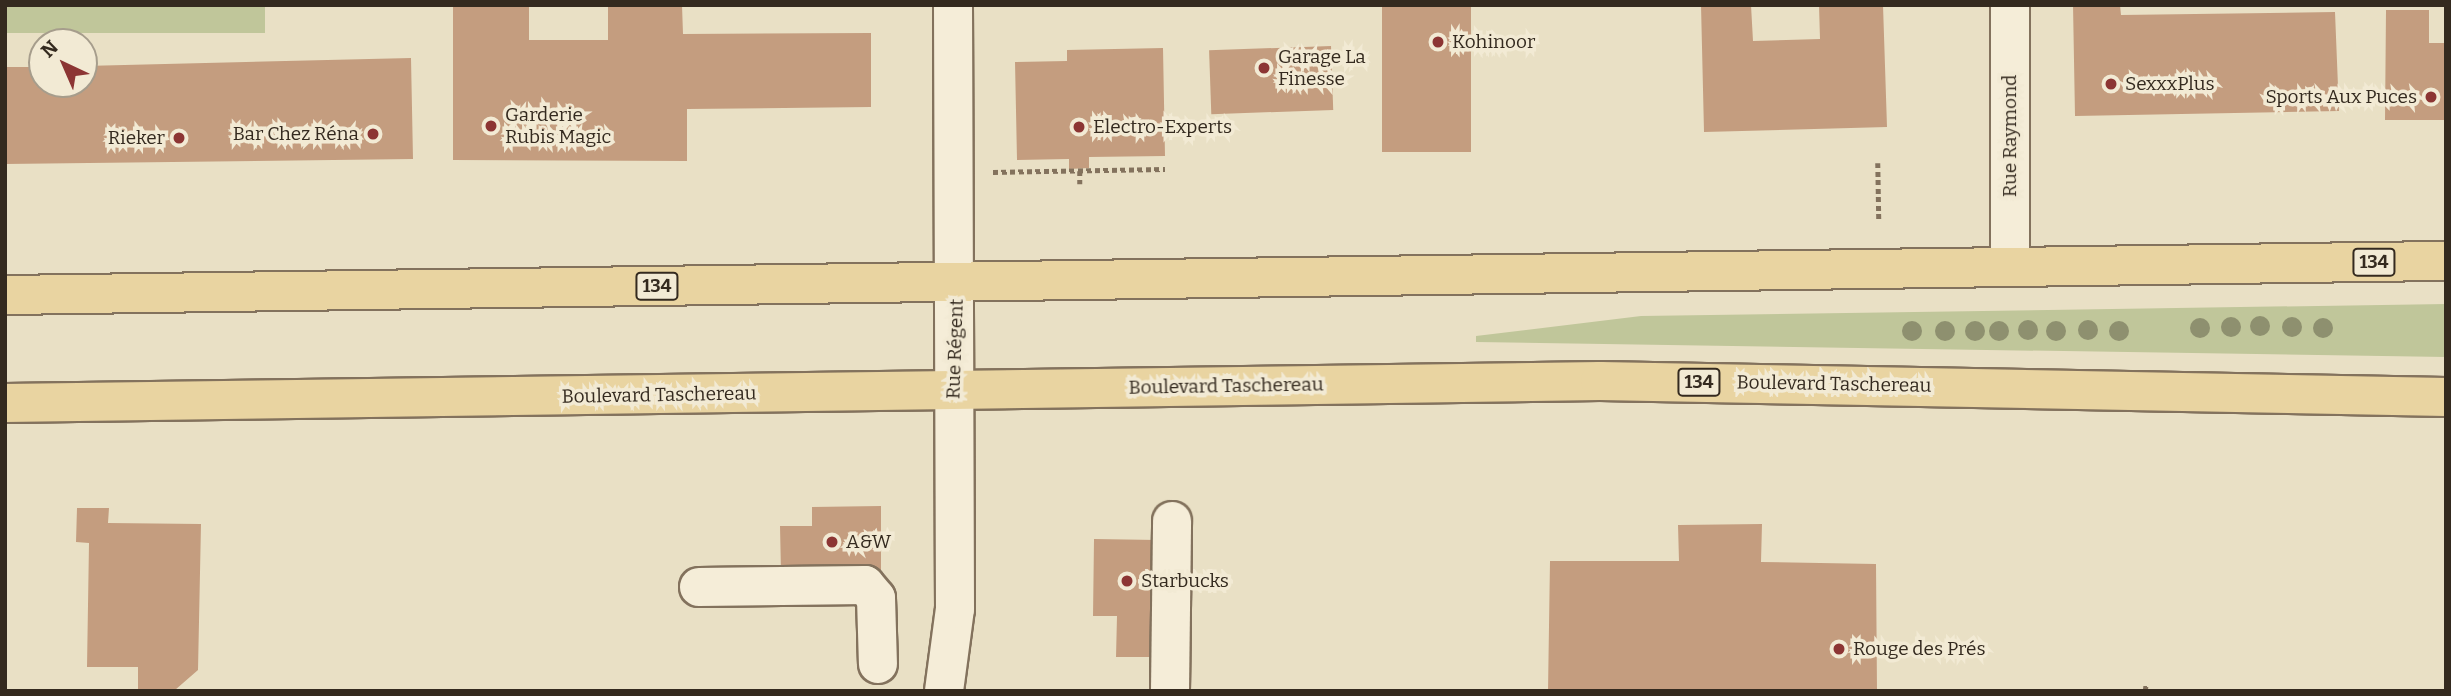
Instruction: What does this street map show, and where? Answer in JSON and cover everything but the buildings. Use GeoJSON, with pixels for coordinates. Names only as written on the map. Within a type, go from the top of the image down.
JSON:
{"type":"FeatureCollection","features":[{"type":"Feature","properties":{"kind":"main road","name":"134"},"geometry":{"type":"LineString","coordinates":[[5,295],[2446,261]]}},
{"type":"Feature","properties":{"kind":"main road","name":"Boulevard Taschereau"},"geometry":{"type":"LineString","coordinates":[[5,403],[1612,381],[2446,397]]}},
{"type":"Feature","properties":{"kind":"street","name":"Rue Régent"},"geometry":{"type":"LineString","coordinates":[[944,691],[955,609],[952,390],[958,283],[953,5]]}},
{"type":"Feature","properties":{"kind":"street","name":"Rue Raymond"},"geometry":{"type":"LineString","coordinates":[[2010,5],[2010,267]]}},
{"type":"Feature","properties":{"kind":"street"},"geometry":{"type":"LineString","coordinates":[[1170,691],[1172,521]]}},
{"type":"Feature","properties":{"kind":"street"},"geometry":{"type":"LineString","coordinates":[[699,587],[865,585],[877,598],[878,664]]}},
{"type":"Feature","properties":{"kind":"path"},"geometry":{"type":"LineString","coordinates":[[1878,163],[1879,221]]}},
{"type":"Feature","properties":{"kind":"path"},"geometry":{"type":"LineString","coordinates":[[993,172],[1166,169]]}},
{"type":"Feature","properties":{"kind":"path"},"geometry":{"type":"LineString","coordinates":[[1080,171],[1080,184]]}},
{"type":"Feature","properties":{"kind":"path"},"geometry":{"type":"LineString","coordinates":[[1878,649],[1912,650]]}},
{"type":"Feature","properties":{"kind":"path"},"geometry":{"type":"LineString","coordinates":[[2145,691],[2146,683]]}},
{"type":"Feature","properties":{"kind":"green space"},"geometry":{"type":"Polygon","coordinates":[[[5,5],[265,5],[265,33],[98,33],[98,28],[28,28],[28,33],[5,33],[5,5]]]}},
{"type":"Feature","properties":{"kind":"green space"},"geometry":{"type":"Polygon","coordinates":[[[2446,304],[2446,357],[1476,342],[1476,336],[1641,316],[2446,304]]]}},
{"type":"Feature","properties":{"kind":"place","name":"Kohinoor"},"geometry":{"type":"Point","coordinates":[1438,42]}},
{"type":"Feature","properties":{"kind":"place","name":"Garage La Finesse"},"geometry":{"type":"Point","coordinates":[1264,68]}},
{"type":"Feature","properties":{"kind":"place","name":"SexxxPlus"},"geometry":{"type":"Point","coordinates":[2111,84]}},
{"type":"Feature","properties":{"kind":"place","name":"Sports Aux Puces"},"geometry":{"type":"Point","coordinates":[2431,97]}},
{"type":"Feature","properties":{"kind":"place","name":"Garderie Rubis Magic"},"geometry":{"type":"Point","coordinates":[491,126]}},
{"type":"Feature","properties":{"kind":"place","name":"Electro-Experts"},"geometry":{"type":"Point","coordinates":[1079,127]}},
{"type":"Feature","properties":{"kind":"place","name":"Bar Chez Réna"},"geometry":{"type":"Point","coordinates":[373,134]}},
{"type":"Feature","properties":{"kind":"place","name":"Rieker"},"geometry":{"type":"Point","coordinates":[179,138]}},
{"type":"Feature","properties":{"kind":"place","name":"A&W"},"geometry":{"type":"Point","coordinates":[832,542]}},
{"type":"Feature","properties":{"kind":"place","name":"Starbucks"},"geometry":{"type":"Point","coordinates":[1127,581]}},
{"type":"Feature","properties":{"kind":"place","name":"Rouge des Prés"},"geometry":{"type":"Point","coordinates":[1839,649]}}]}
